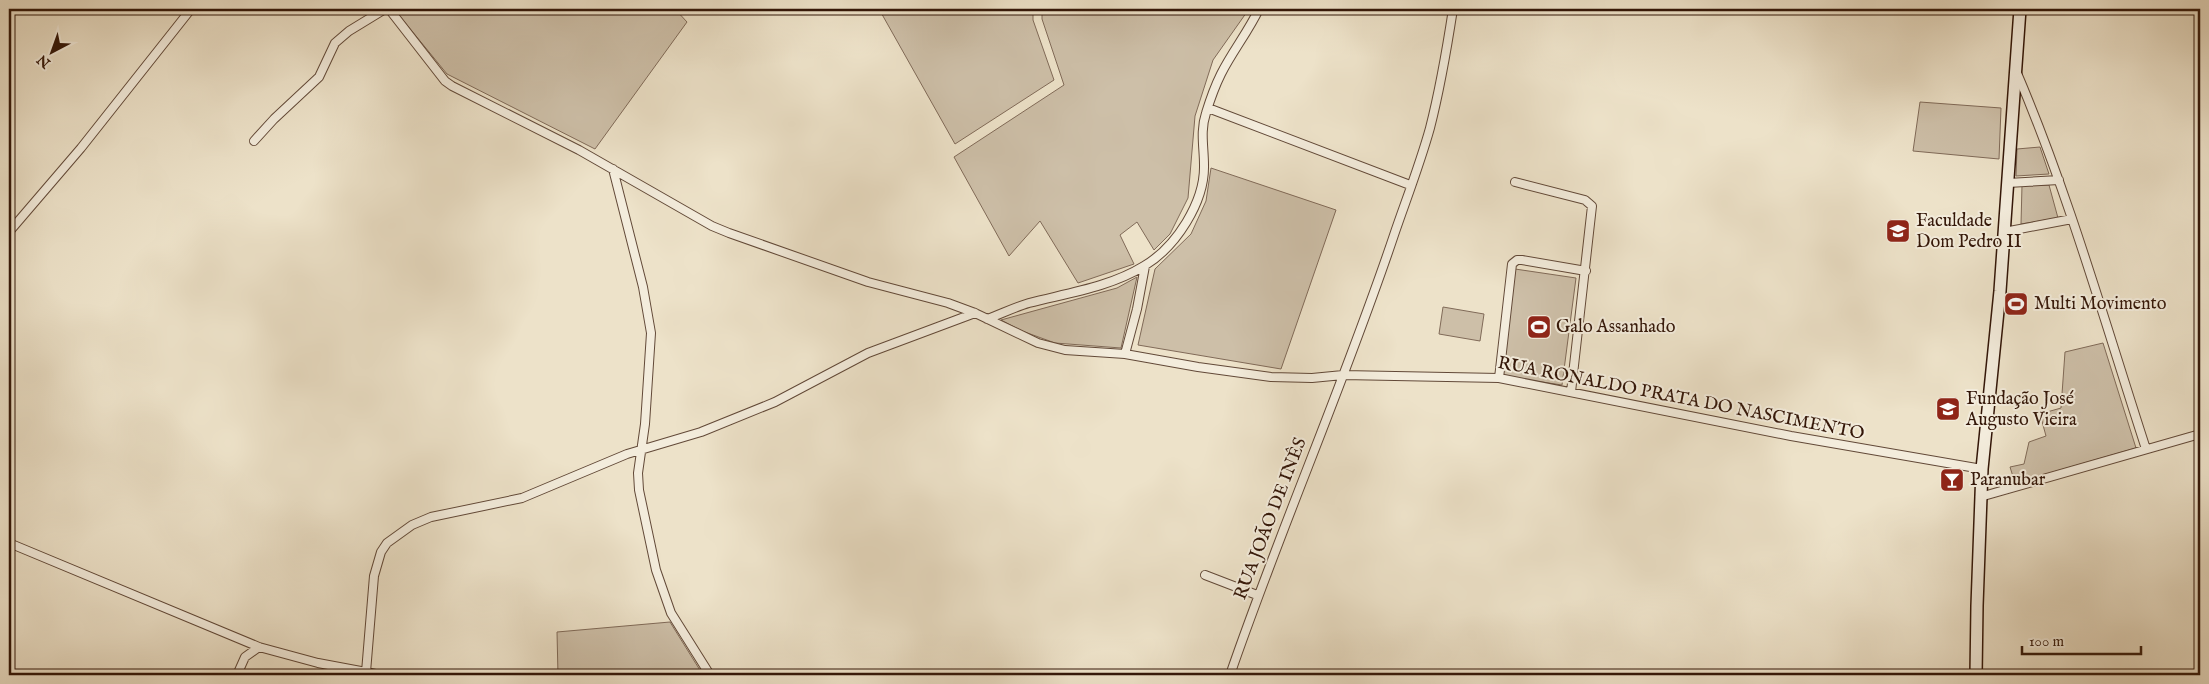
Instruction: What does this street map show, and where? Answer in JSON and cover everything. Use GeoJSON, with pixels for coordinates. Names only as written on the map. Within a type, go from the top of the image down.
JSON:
{"type":"FeatureCollection","features":[{"type":"Feature","properties":{"kind":"main road"},"geometry":{"type":"LineString","coordinates":[[1976,675],[1980,497],[2000,291],[2020,9]]}},
{"type":"Feature","properties":{"kind":"street"},"geometry":{"type":"LineString","coordinates":[[9,232],[81,148],[191,9]]}},
{"type":"Feature","properties":{"kind":"street"},"geometry":{"type":"LineString","coordinates":[[254,141],[274,119],[319,77],[335,44],[350,31],[387,9]]}},
{"type":"Feature","properties":{"kind":"street","name":"RUA RONALDO PRATA DO NASCIMENTO"},"geometry":{"type":"LineString","coordinates":[[387,9],[445,81],[452,86],[613,169],[712,226],[868,282],[948,303],[975,313],[1038,343],[1065,350],[1125,354],[1271,377],[1312,378],[1343,375],[1499,378],[1791,436],[1982,469]]}},
{"type":"Feature","properties":{"kind":"street"},"geometry":{"type":"LineString","coordinates":[[987,319],[1027,304],[1104,284],[1145,266],[1167,247],[1177,235],[1197,198],[1204,166],[1203,128],[1208,108],[1221,74],[1259,9]]}},
{"type":"Feature","properties":{"kind":"street","name":"RUA JOÃO DE INÊS"},"geometry":{"type":"LineString","coordinates":[[1230,675],[1257,596],[1292,512],[1373,296],[1430,127],[1446,53],[1453,9]]}},
{"type":"Feature","properties":{"kind":"street"},"geometry":{"type":"LineString","coordinates":[[2016,71],[2046,141],[2060,180],[2146,449]]}},
{"type":"Feature","properties":{"kind":"street"},"geometry":{"type":"LineString","coordinates":[[1208,108],[1410,185]]}},
{"type":"Feature","properties":{"kind":"street"},"geometry":{"type":"LineString","coordinates":[[613,169],[643,287],[651,333],[638,481],[656,570],[675,621],[710,675]]}},
{"type":"Feature","properties":{"kind":"street"},"geometry":{"type":"LineString","coordinates":[[2008,183],[2060,180]]}},
{"type":"Feature","properties":{"kind":"street"},"geometry":{"type":"LineString","coordinates":[[1515,182],[1585,200],[1592,206],[1571,392]]}},
{"type":"Feature","properties":{"kind":"street"},"geometry":{"type":"LineString","coordinates":[[2004,232],[2072,219]]}},
{"type":"Feature","properties":{"kind":"street"},"geometry":{"type":"LineString","coordinates":[[1499,378],[1512,264],[1522,260],[1586,271]]}},
{"type":"Feature","properties":{"kind":"street"},"geometry":{"type":"LineString","coordinates":[[1125,354],[1137,309],[1145,266]]}},
{"type":"Feature","properties":{"kind":"street"},"geometry":{"type":"LineString","coordinates":[[366,672],[376,568],[381,552],[397,534],[431,517],[522,498],[607,462],[701,432],[757,411],[868,353],[975,313]]}},
{"type":"Feature","properties":{"kind":"street"},"geometry":{"type":"LineString","coordinates":[[1980,497],[2200,434]]}},
{"type":"Feature","properties":{"kind":"street"},"geometry":{"type":"LineString","coordinates":[[9,543],[259,647],[318,663],[380,675]]}},
{"type":"Feature","properties":{"kind":"street"},"geometry":{"type":"LineString","coordinates":[[1205,575],[1257,596]]}},
{"type":"Feature","properties":{"kind":"street"},"geometry":{"type":"LineString","coordinates":[[237,675],[245,657],[259,647]]}},
{"type":"Feature","properties":{"kind":"shaded area"},"geometry":{"type":"Polygon","coordinates":[[[394,9],[675,9],[687,22],[595,149],[447,74],[394,9]]]}},
{"type":"Feature","properties":{"kind":"shaded area"},"geometry":{"type":"Polygon","coordinates":[[[879,9],[1033,9],[1033,20],[1054,80],[955,144],[879,9]]]}},
{"type":"Feature","properties":{"kind":"shaded area"},"geometry":{"type":"Polygon","coordinates":[[[1042,9],[1249,9],[1213,60],[1195,116],[1188,198],[1170,234],[1154,250],[1137,222],[1120,235],[1134,264],[1078,283],[1040,221],[1009,256],[954,157],[1064,85],[1042,19],[1042,9]]]}},
{"type":"Feature","properties":{"kind":"shaded area"},"geometry":{"type":"Polygon","coordinates":[[[1920,102],[2001,108],[1999,159],[1913,151],[1920,102]]]}},
{"type":"Feature","properties":{"kind":"shaded area"},"geometry":{"type":"Polygon","coordinates":[[[2040,147],[2049,174],[2016,176],[2017,149],[2040,147]]]}},
{"type":"Feature","properties":{"kind":"shaded area"},"geometry":{"type":"Polygon","coordinates":[[[1211,168],[1336,210],[1281,369],[1138,345],[1155,269],[1191,234],[1206,201],[1211,168]]]}},
{"type":"Feature","properties":{"kind":"shaded area"},"geometry":{"type":"Polygon","coordinates":[[[2022,185],[2049,185],[2058,218],[2021,224],[2022,185]]]}},
{"type":"Feature","properties":{"kind":"shaded area","name":"Galo Assanhado"},"geometry":{"type":"Polygon","coordinates":[[[1515,269],[1576,278],[1562,385],[1501,376],[1515,269]]]}},
{"type":"Feature","properties":{"kind":"shaded area"},"geometry":{"type":"Polygon","coordinates":[[[1137,277],[1121,348],[1055,343],[1022,331],[1001,320],[1117,288],[1137,277]]]}},
{"type":"Feature","properties":{"kind":"shaded area"},"geometry":{"type":"Polygon","coordinates":[[[1443,307],[1484,314],[1480,341],[1439,334],[1443,307]]]}},
{"type":"Feature","properties":{"kind":"shaded area"},"geometry":{"type":"Polygon","coordinates":[[[2103,343],[2136,448],[2015,483],[2010,467],[2024,464],[2029,442],[2046,436],[2040,414],[2061,408],[2065,352],[2103,343]]]}},
{"type":"Feature","properties":{"kind":"shaded area"},"geometry":{"type":"Polygon","coordinates":[[[670,622],[703,675],[558,675],[557,632],[670,622]]]}},
{"type":"Feature","properties":{"kind":"place","name":"Faculdade Dom Pedro II"},"geometry":{"type":"Point","coordinates":[1898,231]}},
{"type":"Feature","properties":{"kind":"place","name":"Multi Movimento"},"geometry":{"type":"Point","coordinates":[2016,304]}},
{"type":"Feature","properties":{"kind":"place","name":"Galo Assanhado"},"geometry":{"type":"Point","coordinates":[1539,327]}},
{"type":"Feature","properties":{"kind":"place","name":"Fundação José Augusto Vieira"},"geometry":{"type":"Point","coordinates":[1948,409]}},
{"type":"Feature","properties":{"kind":"place","name":"Paranubar"},"geometry":{"type":"Point","coordinates":[1952,480]}}]}
